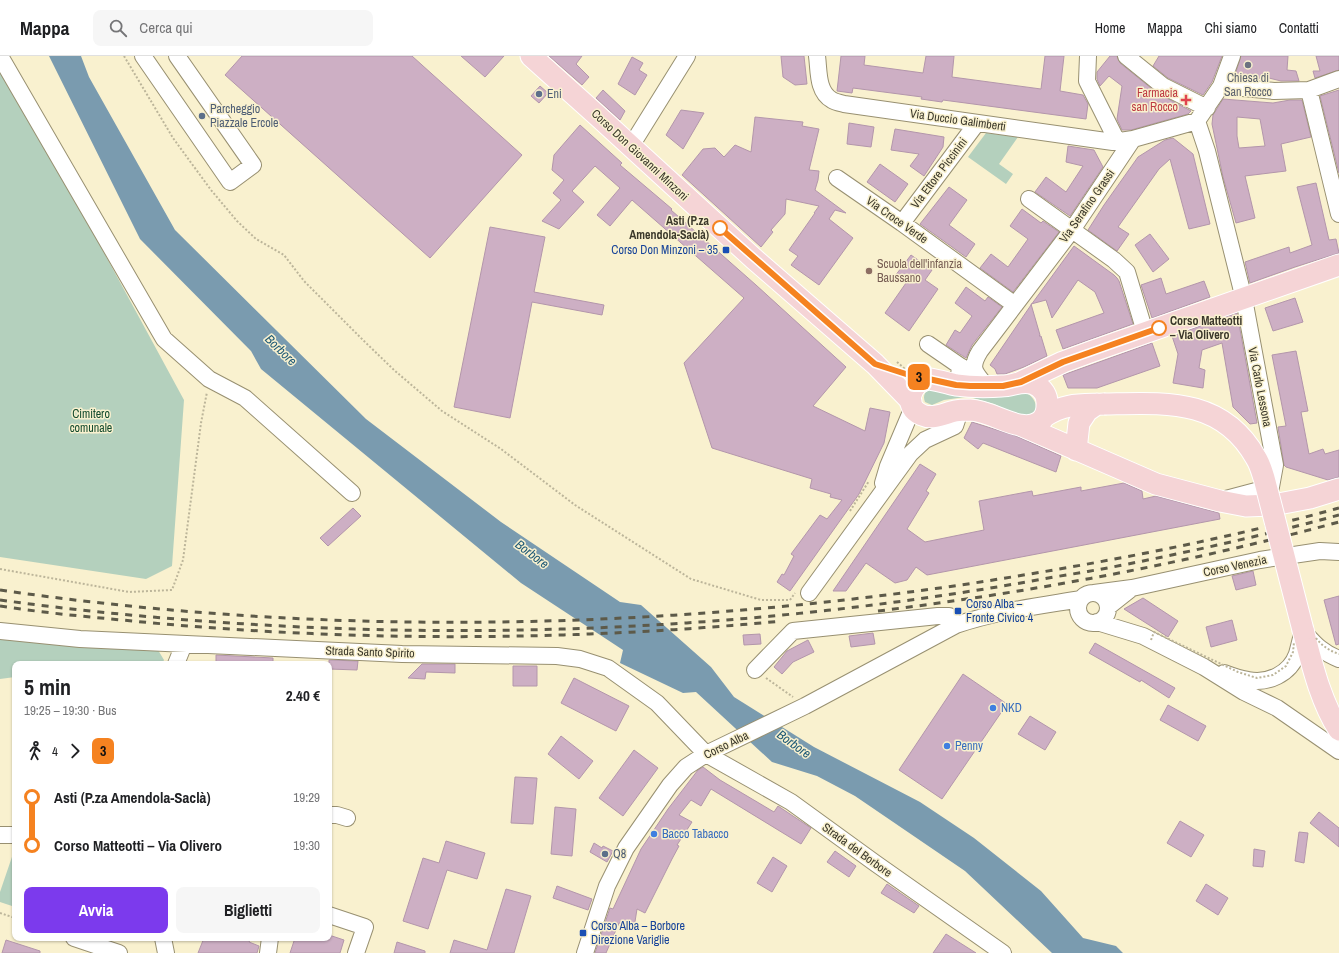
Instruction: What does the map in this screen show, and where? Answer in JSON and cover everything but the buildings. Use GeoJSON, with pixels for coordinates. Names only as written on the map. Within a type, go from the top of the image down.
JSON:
{"type":"FeatureCollection","features":[{"type":"Feature","properties":{"kind":"main road","name":"Corso Don Giovanni Minzoni"},"geometry":{"type":"LineString","coordinates":[[531,56],[753,258],[875,364],[912,404],[917,412],[923,416],[929,417],[939,424]]}},
{"type":"Feature","properties":{"kind":"main road"},"geometry":{"type":"LineString","coordinates":[[1021,382],[1063,362],[1339,265]]}},
{"type":"Feature","properties":{"kind":"main road","name":"Corso Don Giovanni Minzoni"},"geometry":{"type":"LineString","coordinates":[[875,364],[906,374],[929,379],[957,375],[970,386],[982,381],[1003,386],[1021,382]]}},
{"type":"Feature","properties":{"kind":"main road"},"geometry":{"type":"LineString","coordinates":[[912,404],[911,394],[913,388],[917,383],[929,379]]}},
{"type":"Feature","properties":{"kind":"main road"},"geometry":{"type":"LineString","coordinates":[[1021,382],[1036,384],[1043,391],[1057,400],[1071,405]]}},
{"type":"Feature","properties":{"kind":"main road"},"geometry":{"type":"LineString","coordinates":[[1043,391],[1048,402],[1045,416]]}},
{"type":"Feature","properties":{"kind":"main road"},"geometry":{"type":"LineString","coordinates":[[1020,425],[1034,426],[1051,412],[1071,405],[1152,403],[1194,408],[1212,415],[1240,435],[1257,460],[1264,478],[1318,686],[1326,706],[1339,730]]}},
{"type":"Feature","properties":{"kind":"main road"},"geometry":{"type":"LineString","coordinates":[[1076,450],[1079,423],[1087,411],[1101,404]]}},
{"type":"Feature","properties":{"kind":"main road"},"geometry":{"type":"LineString","coordinates":[[939,424],[960,411],[972,410],[987,414],[1020,425],[1156,484],[1220,501],[1246,506],[1273,505],[1310,498],[1339,489]]}},
{"type":"Feature","properties":{"kind":"street"},"geometry":{"type":"LineString","coordinates":[[0,56],[164,340],[209,379],[245,398],[352,493]]}},
{"type":"Feature","properties":{"kind":"street"},"geometry":{"type":"LineString","coordinates":[[145,57],[230,182],[253,164],[177,56]]}},
{"type":"Feature","properties":{"kind":"street"},"geometry":{"type":"LineString","coordinates":[[631,146],[687,56]]}},
{"type":"Feature","properties":{"kind":"street","name":"Via Duccio Galimberti"},"geometry":{"type":"LineString","coordinates":[[817,56],[820,82],[825,94],[832,100],[844,104],[1117,141],[1133,139]]}},
{"type":"Feature","properties":{"kind":"street"},"geometry":{"type":"LineString","coordinates":[[1088,56],[1087,80],[1117,141]]}},
{"type":"Feature","properties":{"kind":"street"},"geometry":{"type":"LineString","coordinates":[[1126,56],[1163,86],[1206,108]]}},
{"type":"Feature","properties":{"kind":"street"},"geometry":{"type":"LineString","coordinates":[[1133,139],[1197,121],[1221,86],[1232,56]]}},
{"type":"Feature","properties":{"kind":"street"},"geometry":{"type":"LineString","coordinates":[[1221,86],[1274,91],[1310,90],[1339,79]]}},
{"type":"Feature","properties":{"kind":"street"},"geometry":{"type":"LineString","coordinates":[[1310,90],[1339,214]]}},
{"type":"Feature","properties":{"kind":"street","name":"Via Carlo Lessona"},"geometry":{"type":"LineString","coordinates":[[1197,121],[1207,151],[1244,299],[1275,465],[1271,487],[1220,501]]}},
{"type":"Feature","properties":{"kind":"street","name":"Via Ettore Piccinini"},"geometry":{"type":"LineString","coordinates":[[902,223],[977,122]]}},
{"type":"Feature","properties":{"kind":"street","name":"Via Serafino Grassi"},"geometry":{"type":"LineString","coordinates":[[982,381],[975,372],[973,361],[1072,230],[1133,139]]}},
{"type":"Feature","properties":{"kind":"street","name":"Via Croce Verde"},"geometry":{"type":"LineString","coordinates":[[837,178],[1015,305]]}},
{"type":"Feature","properties":{"kind":"street"},"geometry":{"type":"LineString","coordinates":[[1029,199],[1114,260],[1127,272],[1145,332]]}},
{"type":"Feature","properties":{"kind":"street"},"geometry":{"type":"LineString","coordinates":[[928,344],[957,375]]}},
{"type":"Feature","properties":{"kind":"street"},"geometry":{"type":"LineString","coordinates":[[880,496],[888,466],[912,404]]}},
{"type":"Feature","properties":{"kind":"street"},"geometry":{"type":"LineString","coordinates":[[803,592],[880,496],[916,447],[939,424]]}},
{"type":"Feature","properties":{"kind":"street","name":"Corso Venezia"},"geometry":{"type":"LineString","coordinates":[[1088,596],[1260,560],[1320,551],[1339,552]]}},
{"type":"Feature","properties":{"kind":"street","name":"Corso Venezia"},"geometry":{"type":"LineString","coordinates":[[1108,608],[1132,588]]}},
{"type":"Feature","properties":{"kind":"street"},"geometry":{"type":"LineString","coordinates":[[1147,638],[1097,622],[1088,622],[1081,616],[1079,608],[1088,596],[1102,596],[1105,599],[1108,608],[1123,622],[1147,638],[1204,667],[1244,692],[1277,708],[1339,751]]}},
{"type":"Feature","properties":{"kind":"street","name":"Corso Alba"},"geometry":{"type":"LineString","coordinates":[[585,953],[607,886],[626,848],[645,819],[682,771],[694,761],[722,747],[799,702],[956,625],[978,618],[1088,596]]}},
{"type":"Feature","properties":{"kind":"street","name":"Corso Alba"},"geometry":{"type":"LineString","coordinates":[[1038,607],[1081,616]]}},
{"type":"Feature","properties":{"kind":"street"},"geometry":{"type":"LineString","coordinates":[[1097,622],[1105,617],[1108,608]]}},
{"type":"Feature","properties":{"kind":"street"},"geometry":{"type":"LineString","coordinates":[[755,670],[793,631],[938,616],[949,616],[956,625]]}},
{"type":"Feature","properties":{"kind":"street","name":"Strada Santo Spirito"},"geometry":{"type":"LineString","coordinates":[[0,631],[80,639],[402,654],[557,656],[580,659],[608,668],[657,703],[706,754]]}},
{"type":"Feature","properties":{"kind":"street"},"geometry":{"type":"LineString","coordinates":[[1204,667],[1249,680],[1260,681],[1272,678],[1282,674],[1290,667],[1304,635],[1327,654],[1339,659]]}},
{"type":"Feature","properties":{"kind":"street"},"geometry":{"type":"LineString","coordinates":[[177,661],[184,644]]}},
{"type":"Feature","properties":{"kind":"street","name":"Strada del Borbore"},"geometry":{"type":"LineString","coordinates":[[706,754],[791,802],[1003,953]]}},
{"type":"Feature","properties":{"kind":"street"},"geometry":{"type":"LineString","coordinates":[[332,815],[347,818]]}},
{"type":"Feature","properties":{"kind":"street"},"geometry":{"type":"LineString","coordinates":[[0,835],[12,835]]}},
{"type":"Feature","properties":{"kind":"street"},"geometry":{"type":"LineString","coordinates":[[332,916],[365,927],[356,953]]}},
{"type":"Feature","properties":{"kind":"street"},"geometry":{"type":"LineString","coordinates":[[83,941],[119,953]]}},
{"type":"Feature","properties":{"kind":"street"},"geometry":{"type":"LineString","coordinates":[[164,941],[166,953]]}},
{"type":"Feature","properties":{"kind":"street"},"geometry":{"type":"LineString","coordinates":[[268,953],[270,941]]}},
{"type":"Feature","properties":{"kind":"path"},"geometry":{"type":"LineString","coordinates":[[124,56],[173,138],[211,190],[237,221],[256,239],[284,256],[304,281],[364,341],[394,370],[442,411],[501,450],[575,505],[691,579],[761,600],[790,600],[803,592]]}},
{"type":"Feature","properties":{"kind":"path"},"geometry":{"type":"LineString","coordinates":[[0,568],[129,592],[172,590],[183,560],[201,423],[209,379]]}},
{"type":"Feature","properties":{"kind":"path"},"geometry":{"type":"LineString","coordinates":[[848,514],[870,479]]}},
{"type":"Feature","properties":{"kind":"path"},"geometry":{"type":"LineString","coordinates":[[1147,638],[1154,632],[1238,672],[1257,678],[1273,675],[1286,666],[1304,635],[1332,652],[1339,654]]}},
{"type":"Feature","properties":{"kind":"path"},"geometry":{"type":"LineString","coordinates":[[755,670],[799,702]]}},
{"type":"Feature","properties":{"kind":"path"},"geometry":{"type":"LineString","coordinates":[[0,913],[12,917]]}},
{"type":"Feature","properties":{"kind":"green space","name":"Cimitero comunale"},"geometry":{"type":"Polygon","coordinates":[[[0,61],[184,400],[172,566],[146,579],[0,557],[0,61]]]}},
{"type":"Feature","properties":{"kind":"green space"},"geometry":{"type":"Polygon","coordinates":[[[986,133],[1018,137],[999,164],[1013,174],[1006,184],[968,157],[986,133]]]}},
{"type":"Feature","properties":{"kind":"green space"},"geometry":{"type":"Polygon","coordinates":[[[928,390],[965,397],[944,400],[932,405],[924,400],[925,394],[928,390]]]}},
{"type":"Feature","properties":{"kind":"green space"},"geometry":{"type":"Polygon","coordinates":[[[1026,393],[1033,398],[1036,406],[1034,412],[1027,416],[1010,412],[994,404],[973,398],[992,398],[1026,393]]]}},
{"type":"Feature","properties":{"kind":"green space"},"geometry":{"type":"Polygon","coordinates":[[[0,636],[158,650],[164,660],[12,661],[12,677],[0,679],[0,636]]]}},
{"type":"Feature","properties":{"kind":"green space"},"geometry":{"type":"Polygon","coordinates":[[[12,857],[12,906],[0,902],[0,892],[12,857]]]}},
{"type":"Feature","properties":{"kind":"water","name":"Borbore"},"geometry":{"type":"Polygon","coordinates":[[[49,56],[81,56],[89,77],[175,230],[366,419],[501,522],[620,602],[641,605],[711,667],[734,697],[814,747],[920,802],[974,838],[1041,891],[1083,938],[1116,946],[1123,953],[1052,953],[965,871],[855,796],[817,776],[772,762],[696,692],[683,693],[620,663],[623,650],[521,583],[261,369],[251,351],[140,239],[49,56]]]}},
{"type":"Feature","properties":{"kind":"railway"},"geometry":{"type":"LineString","coordinates":[[0,590],[121,605],[243,615],[365,621],[487,622],[609,619],[731,611],[853,599],[974,583],[1157,551],[1248,531],[1339,508]]}},
{"type":"Feature","properties":{"kind":"railway"},"geometry":{"type":"LineString","coordinates":[[0,600],[164,618],[263,625],[362,629],[462,631],[660,625],[858,607],[956,593],[1154,559],[1339,515]]}},
{"type":"Feature","properties":{"kind":"railway"},"geometry":{"type":"LineString","coordinates":[[878,611],[994,595],[1110,575],[1225,551],[1339,522]]}},
{"type":"Feature","properties":{"kind":"railway"},"geometry":{"type":"LineString","coordinates":[[0,606],[76,616],[153,623],[310,634],[389,636],[468,637],[625,632],[704,628],[782,621]]}},
{"type":"Feature","properties":{"kind":"bus line","name":"3"},"geometry":{"type":"LineString","coordinates":[[720,228],[875,364],[906,374],[956,385],[1003,386],[1021,382],[1063,362],[1159,328]]}},
{"type":"Feature","properties":{"kind":"place","name":"Chiesa di San Rocco"},"geometry":{"type":"Point","coordinates":[1248,65]}},
{"type":"Feature","properties":{"kind":"place","name":"Eni"},"geometry":{"type":"Point","coordinates":[539,94]}},
{"type":"Feature","properties":{"kind":"place","name":"Farmacia san Rocco"},"geometry":{"type":"Point","coordinates":[1186,100]}},
{"type":"Feature","properties":{"kind":"place","name":"Parcheggio Piazzale Ercole"},"geometry":{"type":"Point","coordinates":[202,116]}},
{"type":"Feature","properties":{"kind":"place","name":"Asti (P.za Amendola-Saclà)"},"geometry":{"type":"Point","coordinates":[720,228]}},
{"type":"Feature","properties":{"kind":"place","name":"Corso Don Minzoni – 35"},"geometry":{"type":"Point","coordinates":[726,250]}},
{"type":"Feature","properties":{"kind":"place","name":"Scuola dell'infanzia Baussano"},"geometry":{"type":"Point","coordinates":[869,271]}},
{"type":"Feature","properties":{"kind":"place","name":"Corso Matteotti – Via Olivero"},"geometry":{"type":"Point","coordinates":[1159,328]}},
{"type":"Feature","properties":{"kind":"place","name":"Corso Alba – Fronte Civico 4"},"geometry":{"type":"Point","coordinates":[958,611]}},
{"type":"Feature","properties":{"kind":"place","name":"NKD"},"geometry":{"type":"Point","coordinates":[993,708]}},
{"type":"Feature","properties":{"kind":"place","name":"Penny"},"geometry":{"type":"Point","coordinates":[947,746]}},
{"type":"Feature","properties":{"kind":"place","name":"Bacco Tabacco"},"geometry":{"type":"Point","coordinates":[654,834]}},
{"type":"Feature","properties":{"kind":"place","name":"Q8"},"geometry":{"type":"Point","coordinates":[605,854]}},
{"type":"Feature","properties":{"kind":"place","name":"Corso Alba – Borbore Direzione Variglie"},"geometry":{"type":"Point","coordinates":[583,933]}}]}
